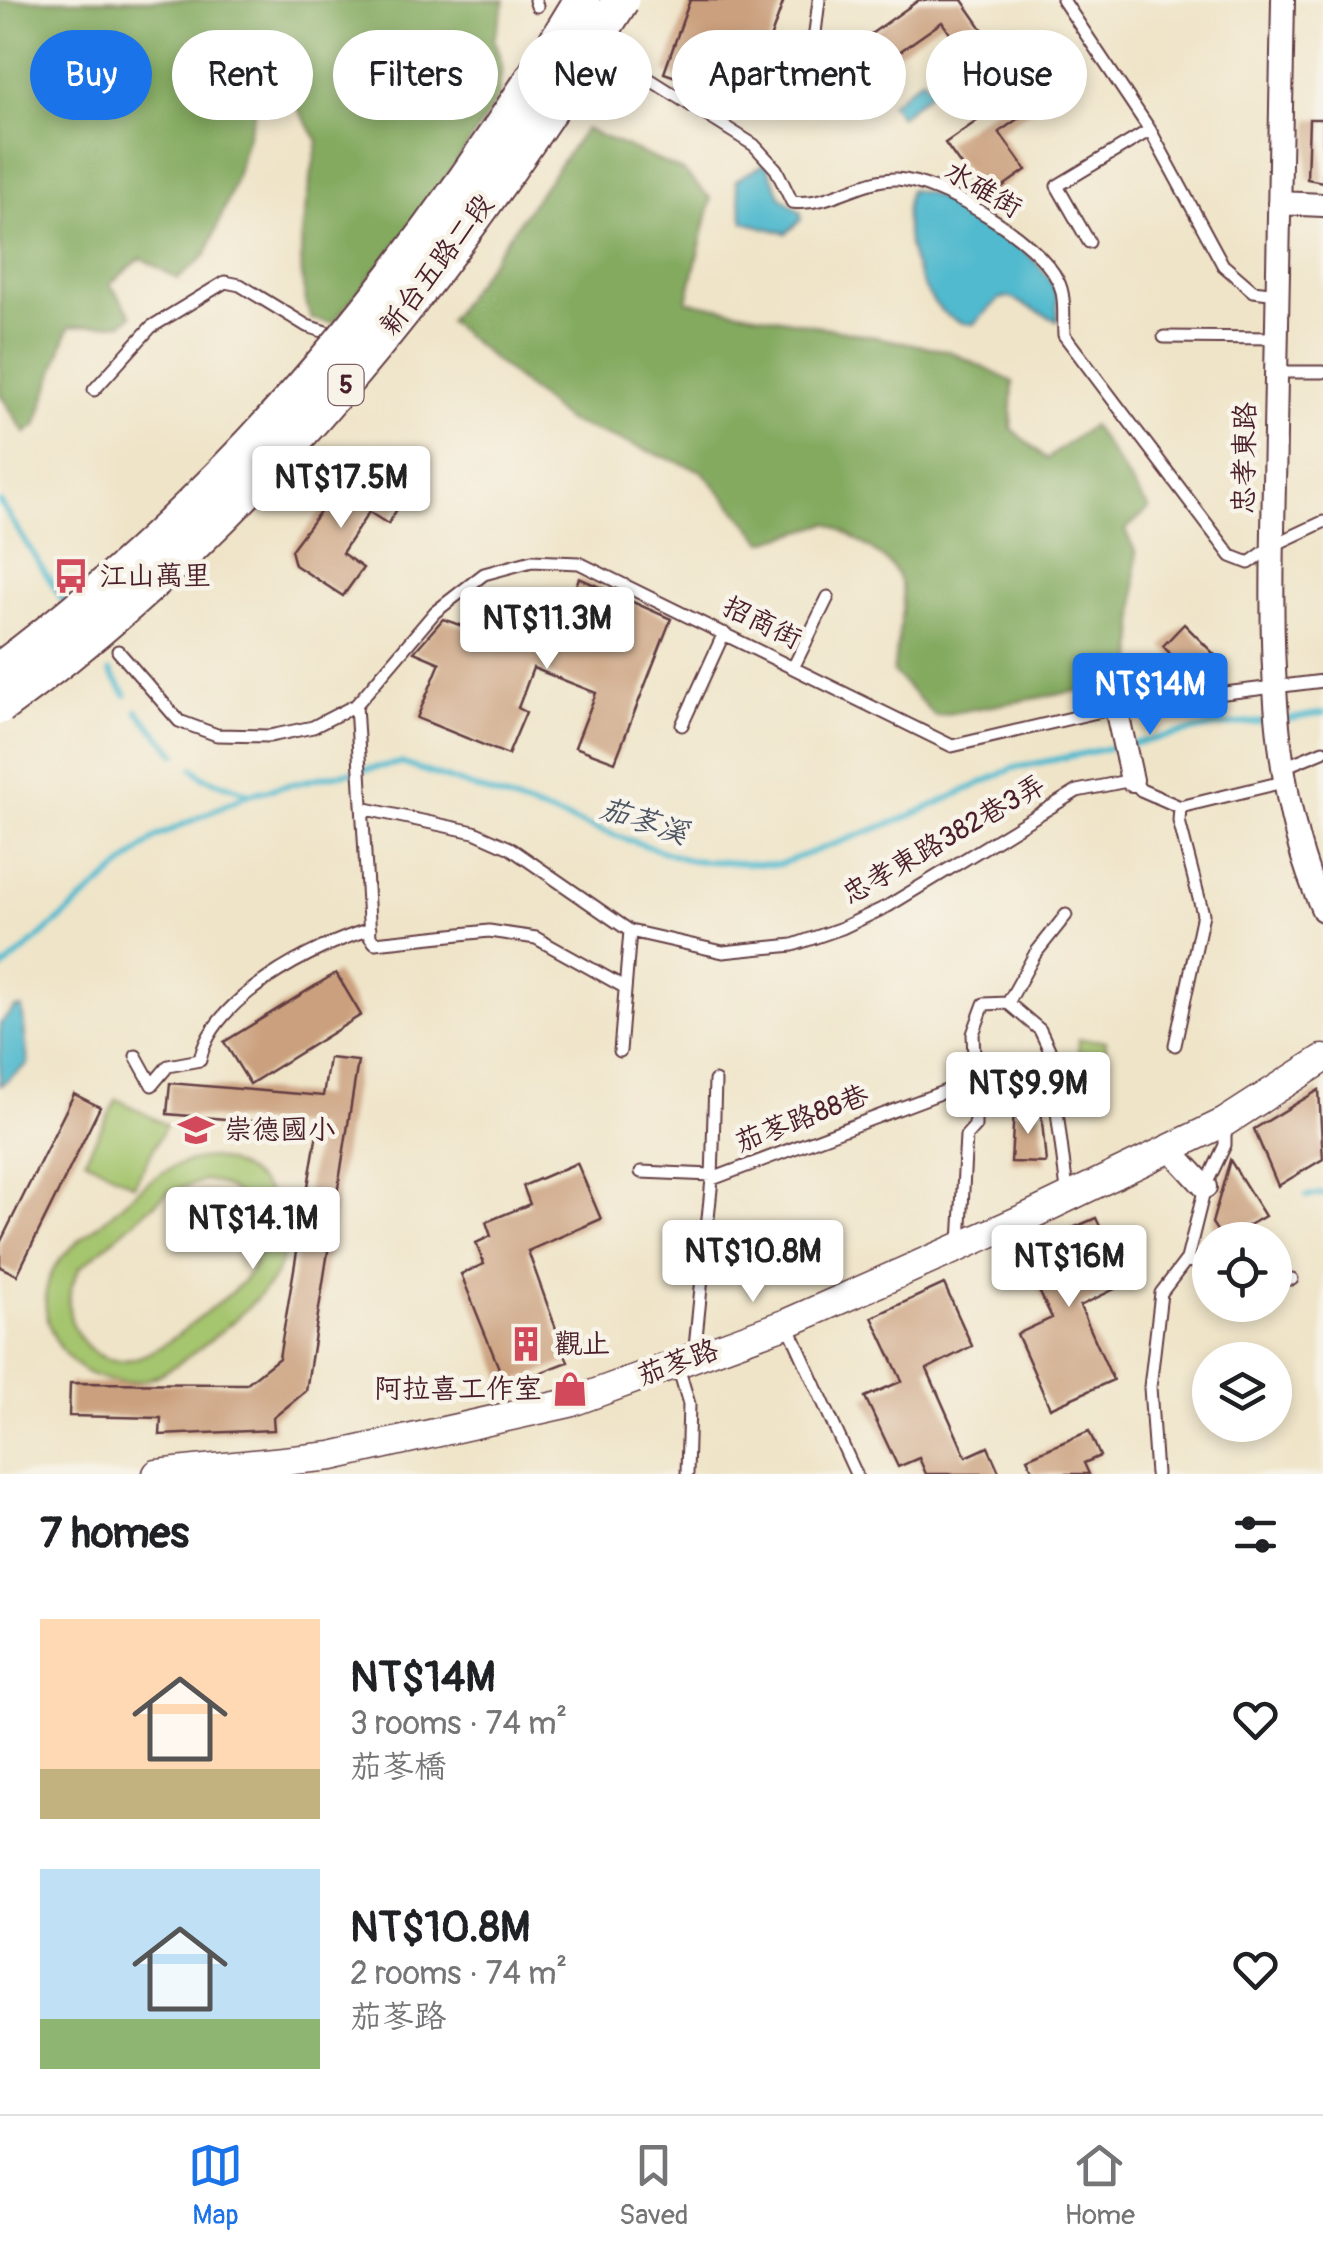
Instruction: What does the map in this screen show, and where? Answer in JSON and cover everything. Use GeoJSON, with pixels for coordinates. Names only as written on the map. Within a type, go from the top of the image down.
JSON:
{"type":"FeatureCollection","features":[{"type":"Feature","properties":{"kind":"main road","name":"新台五路二段"},"geometry":{"type":"LineString","coordinates":[[6,684],[268,428],[347,339],[491,146],[582,0]]}},
{"type":"Feature","properties":{"kind":"main road","name":"新台五路二段"},"geometry":{"type":"LineString","coordinates":[[6,684],[166,570],[236,504],[348,382],[496,186],[621,0]]}},
{"type":"Feature","properties":{"kind":"street","name":"忠孝東路"},"geometry":{"type":"LineString","coordinates":[[1283,0],[1274,544],[1278,692],[1285,768],[1302,865],[1323,910]]}},
{"type":"Feature","properties":{"kind":"street"},"geometry":{"type":"LineString","coordinates":[[1280,203],[1323,205]]}},
{"type":"Feature","properties":{"kind":"street"},"geometry":{"type":"LineString","coordinates":[[1116,708],[1132,780]]}},
{"type":"Feature","properties":{"kind":"street","name":"茄苳路"},"geometry":{"type":"LineString","coordinates":[[157,1474],[332,1465],[569,1403],[788,1323],[1068,1198],[1225,1122],[1323,1058]]}},
{"type":"Feature","properties":{"kind":"street"},"geometry":{"type":"LineString","coordinates":[[1171,1150],[1205,1187]]}},
{"type":"Feature","properties":{"kind":"lane"},"geometry":{"type":"LineString","coordinates":[[816,30],[819,0]]}},
{"type":"Feature","properties":{"kind":"lane"},"geometry":{"type":"LineString","coordinates":[[1064,0],[1150,130],[1223,265],[1253,291],[1278,294]]}},
{"type":"Feature","properties":{"kind":"lane","name":"水碓街"},"geometry":{"type":"LineString","coordinates":[[652,80],[754,144],[776,169],[792,202],[812,205],[892,179],[920,183],[1006,227],[1057,278],[1062,292],[1064,334],[1231,556],[1249,563],[1274,544],[1323,522]]}},
{"type":"Feature","properties":{"kind":"lane"},"geometry":{"type":"LineString","coordinates":[[1089,242],[1057,186],[1150,130]]}},
{"type":"Feature","properties":{"kind":"lane"},"geometry":{"type":"LineString","coordinates":[[94,390],[152,327],[225,282],[240,284],[307,326],[347,339]]}},
{"type":"Feature","properties":{"kind":"lane"},"geometry":{"type":"LineString","coordinates":[[1164,337],[1277,338]]}},
{"type":"Feature","properties":{"kind":"lane"},"geometry":{"type":"LineString","coordinates":[[1276,372],[1323,372]]}},
{"type":"Feature","properties":{"kind":"lane","name":"招商街"},"geometry":{"type":"LineString","coordinates":[[118,651],[179,721],[217,735],[270,736],[314,727],[356,704],[435,612],[484,574],[532,561],[579,563],[952,746],[1116,708],[1278,692],[1323,681]]}},
{"type":"Feature","properties":{"kind":"lane"},"geometry":{"type":"LineString","coordinates":[[794,666],[828,597]]}},
{"type":"Feature","properties":{"kind":"lane"},"geometry":{"type":"LineString","coordinates":[[682,726],[724,633]]}},
{"type":"Feature","properties":{"kind":"lane"},"geometry":{"type":"LineString","coordinates":[[356,704],[356,738],[366,809],[370,929],[375,942],[489,931],[536,938],[624,987]]}},
{"type":"Feature","properties":{"kind":"lane"},"geometry":{"type":"LineString","coordinates":[[1132,780],[1141,790],[1180,808],[1323,751]]}},
{"type":"Feature","properties":{"kind":"lane","name":"忠孝東路382巷3弄"},"geometry":{"type":"LineString","coordinates":[[630,931],[723,952],[793,945],[888,906],[1077,790],[1132,780]]}},
{"type":"Feature","properties":{"kind":"lane"},"geometry":{"type":"LineString","coordinates":[[1175,1045],[1203,914],[1179,822],[1180,808]]}},
{"type":"Feature","properties":{"kind":"lane"},"geometry":{"type":"LineString","coordinates":[[366,809],[440,823],[510,848],[630,931],[620,1052]]}},
{"type":"Feature","properties":{"kind":"lane"},"geometry":{"type":"LineString","coordinates":[[1008,1003],[1035,954],[1066,915]]}},
{"type":"Feature","properties":{"kind":"lane"},"geometry":{"type":"LineString","coordinates":[[136,1056],[152,1085],[168,1066],[200,1060],[203,1044],[220,1015],[254,988],[370,929]]}},
{"type":"Feature","properties":{"kind":"lane"},"geometry":{"type":"LineString","coordinates":[[959,1247],[966,1136],[974,1126],[973,1034],[984,1004],[1008,1003],[1040,1030],[1049,1049],[1068,1198]]}},
{"type":"Feature","properties":{"kind":"lane"},"geometry":{"type":"LineString","coordinates":[[688,1474],[686,1360],[712,1177],[715,1080]]}},
{"type":"Feature","properties":{"kind":"lane","name":"茄苳路88巷"},"geometry":{"type":"LineString","coordinates":[[712,1177],[975,1080]]}},
{"type":"Feature","properties":{"kind":"lane"},"geometry":{"type":"LineString","coordinates":[[1156,1474],[1150,1387],[1161,1293],[1188,1258],[1205,1187],[1225,1146],[1225,1122]]}},
{"type":"Feature","properties":{"kind":"lane"},"geometry":{"type":"LineString","coordinates":[[640,1172],[712,1177]]}},
{"type":"Feature","properties":{"kind":"lane"},"geometry":{"type":"LineString","coordinates":[[1188,1258],[1192,1261]]}},
{"type":"Feature","properties":{"kind":"lane"},"geometry":{"type":"LineString","coordinates":[[788,1323],[856,1474]]}},
{"type":"Feature","properties":{"kind":"green space"},"geometry":{"type":"Polygon","coordinates":[[[0,0],[505,0],[497,30],[333,30],[333,120],[484,120],[433,199],[333,323],[311,319],[302,274],[302,230],[318,141],[305,120],[313,120],[313,30],[172,30],[172,120],[252,120],[233,187],[206,255],[178,279],[141,258],[110,284],[132,315],[123,323],[69,327],[36,426],[25,433],[0,394],[0,0]]]}},
{"type":"Feature","properties":{"kind":"green space"},"geometry":{"type":"Polygon","coordinates":[[[498,52],[502,66],[498,98],[498,52]]]}},
{"type":"Feature","properties":{"kind":"green space"},"geometry":{"type":"Polygon","coordinates":[[[585,129],[683,171],[711,199],[687,301],[949,351],[1013,382],[1011,428],[1047,459],[1092,425],[1149,509],[1125,530],[1136,553],[1134,681],[935,716],[893,672],[903,596],[900,581],[879,555],[829,523],[764,542],[702,471],[567,421],[448,321],[585,129]]]}},
{"type":"Feature","properties":{"kind":"green space"},"geometry":{"type":"Polygon","coordinates":[[[1079,1039],[1106,1041],[1104,1068],[1078,1068],[1079,1039]]]}},
{"type":"Feature","properties":{"kind":"green space"},"geometry":{"type":"Polygon","coordinates":[[[117,1099],[166,1125],[134,1185],[85,1159],[117,1099]]]}},
{"type":"Feature","properties":{"kind":"green space"},"geometry":{"type":"Polygon","coordinates":[[[212,1158],[231,1164],[262,1184],[273,1199],[284,1233],[277,1272],[239,1316],[163,1373],[132,1382],[90,1374],[63,1351],[49,1325],[46,1296],[54,1269],[72,1247],[144,1186],[168,1169],[212,1158]],[[205,1180],[167,1193],[80,1268],[70,1292],[69,1308],[77,1333],[91,1350],[107,1358],[139,1357],[172,1339],[245,1278],[257,1256],[258,1226],[245,1201],[221,1184],[205,1180]]]}},
{"type":"Feature","properties":{"kind":"water"},"geometry":{"type":"Polygon","coordinates":[[[922,78],[926,83],[926,95],[906,111],[906,91],[922,78]]]}},
{"type":"Feature","properties":{"kind":"water"},"geometry":{"type":"Polygon","coordinates":[[[766,163],[781,197],[801,213],[801,220],[786,233],[744,222],[736,180],[766,163]]]}},
{"type":"Feature","properties":{"kind":"water"},"geometry":{"type":"Polygon","coordinates":[[[910,190],[948,201],[970,213],[1032,258],[1055,290],[1057,321],[1009,297],[999,299],[974,324],[956,321],[941,310],[917,272],[910,250],[906,207],[910,190]]]}},
{"type":"Feature","properties":{"kind":"water"},"geometry":{"type":"Polygon","coordinates":[[[15,1008],[22,1008],[28,1064],[0,1086],[0,1024],[15,1008]]]}},
{"type":"Feature","properties":{"kind":"building"},"geometry":{"type":"Polygon","coordinates":[[[690,0],[784,0],[773,30],[679,30],[690,0]]]}},
{"type":"Feature","properties":{"kind":"building"},"geometry":{"type":"Polygon","coordinates":[[[919,0],[962,0],[983,30],[948,30],[942,22],[906,47],[906,30],[876,30],[919,0]]]}},
{"type":"Feature","properties":{"kind":"building"},"geometry":{"type":"Polygon","coordinates":[[[672,51],[672,76],[664,73],[672,51]]]}},
{"type":"Feature","properties":{"kind":"building"},"geometry":{"type":"Polygon","coordinates":[[[1309,119],[1323,119],[1323,182],[1307,179],[1309,119]]]}},
{"type":"Feature","properties":{"kind":"building"},"geometry":{"type":"Polygon","coordinates":[[[978,120],[1016,120],[999,132],[1026,170],[985,199],[945,143],[978,120]]]}},
{"type":"Feature","properties":{"kind":"building"},"geometry":{"type":"Polygon","coordinates":[[[352,469],[402,501],[388,524],[369,512],[342,553],[363,568],[343,596],[295,565],[291,550],[352,469]]]}},
{"type":"Feature","properties":{"kind":"building"},"geometry":{"type":"Polygon","coordinates":[[[579,578],[671,619],[615,762],[575,747],[596,693],[533,668],[518,708],[526,712],[508,755],[417,718],[440,663],[414,652],[443,619],[547,657],[579,578]]]}},
{"type":"Feature","properties":{"kind":"building"},"geometry":{"type":"Polygon","coordinates":[[[1184,624],[1215,655],[1193,679],[1163,646],[1184,624]]]}},
{"type":"Feature","properties":{"kind":"building"},"geometry":{"type":"Polygon","coordinates":[[[336,973],[361,1015],[250,1084],[224,1042],[336,973]]]}},
{"type":"Feature","properties":{"kind":"building"},"geometry":{"type":"Polygon","coordinates":[[[329,1058],[358,1061],[306,1391],[273,1418],[274,1430],[160,1435],[161,1418],[69,1416],[70,1383],[246,1384],[279,1358],[318,1127],[167,1114],[170,1083],[323,1096],[329,1058]]]}},
{"type":"Feature","properties":{"kind":"building"},"geometry":{"type":"Polygon","coordinates":[[[1319,1090],[1323,1159],[1278,1186],[1254,1129],[1319,1090]]]}},
{"type":"Feature","properties":{"kind":"building"},"geometry":{"type":"Polygon","coordinates":[[[74,1094],[100,1107],[17,1275],[0,1267],[0,1243],[74,1094]]]}},
{"type":"Feature","properties":{"kind":"building"},"geometry":{"type":"Polygon","coordinates":[[[1014,1109],[1041,1111],[1046,1163],[1011,1162],[1014,1109]]]}},
{"type":"Feature","properties":{"kind":"building"},"geometry":{"type":"Polygon","coordinates":[[[1230,1160],[1265,1216],[1254,1222],[1212,1222],[1230,1160]]]}},
{"type":"Feature","properties":{"kind":"building"},"geometry":{"type":"Polygon","coordinates":[[[577,1163],[601,1219],[528,1251],[568,1362],[506,1386],[461,1274],[484,1264],[476,1243],[491,1236],[486,1222],[530,1204],[523,1186],[577,1163]]]}},
{"type":"Feature","properties":{"kind":"building"},"geometry":{"type":"Polygon","coordinates":[[[1096,1218],[1127,1283],[1080,1306],[1113,1380],[1050,1408],[1017,1334],[1052,1318],[1020,1251],[1096,1218]]]}},
{"type":"Feature","properties":{"kind":"building"},"geometry":{"type":"Polygon","coordinates":[[[944,1284],[972,1346],[927,1369],[966,1457],[988,1447],[1000,1474],[926,1474],[919,1458],[898,1467],[865,1397],[902,1381],[872,1317],[944,1284]]]}},
{"type":"Feature","properties":{"kind":"building"},"geometry":{"type":"Polygon","coordinates":[[[1089,1431],[1100,1456],[1084,1463],[1089,1474],[1034,1474],[1027,1458],[1089,1431]]]}},
{"type":"Feature","properties":{"kind":"waterway"},"geometry":{"type":"LineString","coordinates":[[0,502],[64,602]]}},
{"type":"Feature","properties":{"kind":"waterway"},"geometry":{"type":"LineString","coordinates":[[110,672],[126,695]]}},
{"type":"Feature","properties":{"kind":"waterway"},"geometry":{"type":"LineString","coordinates":[[137,711],[176,754]]}},
{"type":"Feature","properties":{"kind":"waterway","name":"茄苳溪"},"geometry":{"type":"LineString","coordinates":[[1284,720],[1323,713]]}},
{"type":"Feature","properties":{"kind":"waterway","name":"茄苳溪"},"geometry":{"type":"LineString","coordinates":[[1131,744],[1215,726],[1271,721]]}},
{"type":"Feature","properties":{"kind":"waterway","name":"茄苳溪"},"geometry":{"type":"LineString","coordinates":[[0,971],[156,837],[250,794],[318,778],[401,763],[688,860],[777,865],[908,817],[1014,768],[1119,746]]}},
{"type":"Feature","properties":{"kind":"waterway"},"geometry":{"type":"LineString","coordinates":[[193,768],[203,777],[250,794]]}},
{"type":"Feature","properties":{"kind":"waterway"},"geometry":{"type":"LineString","coordinates":[[1307,1196],[1323,1194]]}},
{"type":"Feature","properties":{"kind":"place","name":"江山萬里"},"geometry":{"type":"Point","coordinates":[71,576]}},
{"type":"Feature","properties":{"kind":"place","name":"崇德國小"},"geometry":{"type":"Point","coordinates":[196,1130]}},
{"type":"Feature","properties":{"kind":"place","name":"觀止"},"geometry":{"type":"Point","coordinates":[526,1344]}},
{"type":"Feature","properties":{"kind":"place","name":"阿拉喜工作室"},"geometry":{"type":"Point","coordinates":[570,1389]}}]}
